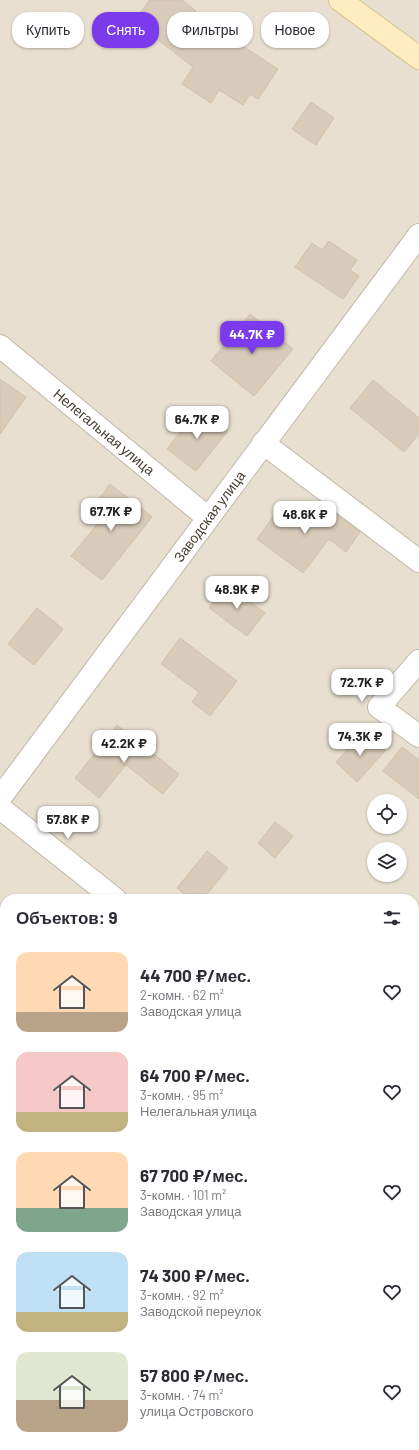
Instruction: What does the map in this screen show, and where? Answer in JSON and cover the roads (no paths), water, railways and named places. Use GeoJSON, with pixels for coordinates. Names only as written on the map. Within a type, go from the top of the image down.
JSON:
{"type":"FeatureCollection","features":[{"type":"Feature","properties":{"kind":"main road"},"geometry":{"type":"LineString","coordinates":[[340,0],[419,58]]}},
{"type":"Feature","properties":{"kind":"street","name":"Заводская улица"},"geometry":{"type":"LineString","coordinates":[[0,798],[419,235]]}},
{"type":"Feature","properties":{"kind":"street","name":"Нелегальная улица"},"geometry":{"type":"LineString","coordinates":[[0,346],[208,518]]}},
{"type":"Feature","properties":{"kind":"street"},"geometry":{"type":"LineString","coordinates":[[263,443],[419,561]]}},
{"type":"Feature","properties":{"kind":"street"},"geometry":{"type":"LineString","coordinates":[[419,660],[379,708],[419,736]]}},
{"type":"Feature","properties":{"kind":"street"},"geometry":{"type":"LineString","coordinates":[[0,808],[109,894]]}}]}
